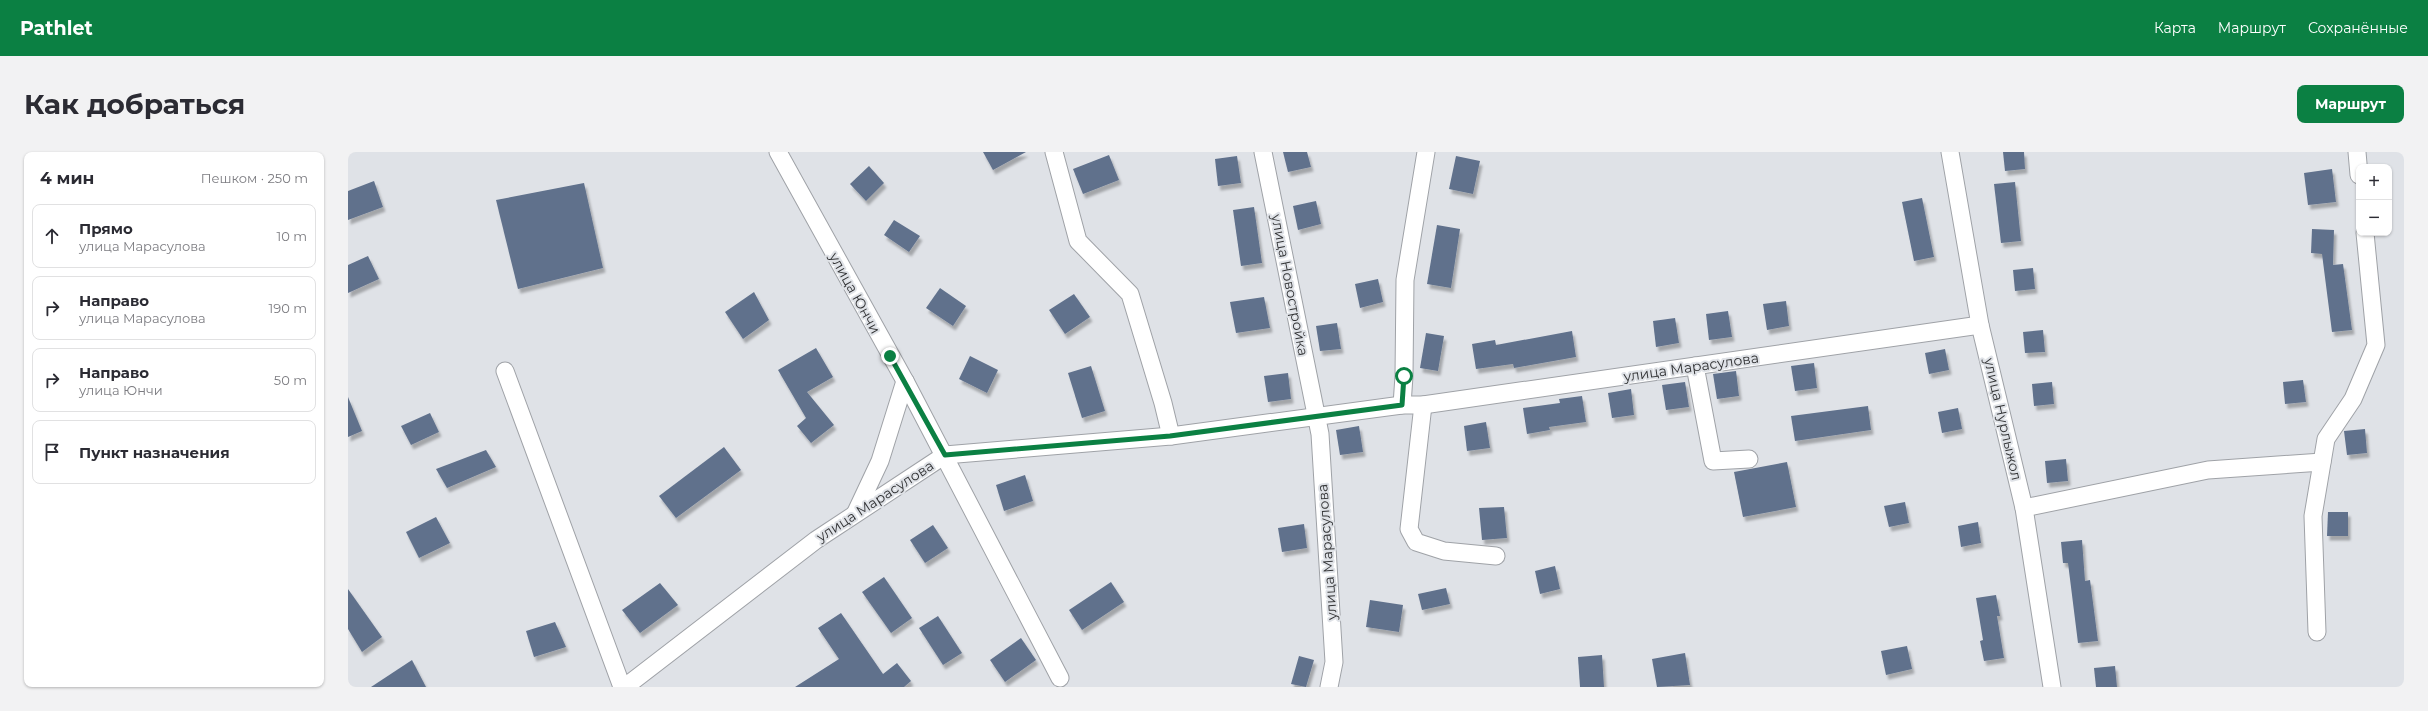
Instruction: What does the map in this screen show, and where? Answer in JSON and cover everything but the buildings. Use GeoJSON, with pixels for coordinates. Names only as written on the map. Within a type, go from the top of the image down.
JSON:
{"type":"FeatureCollection","features":[{"type":"Feature","properties":{"kind":"street","name":"улица Юнчи"},"geometry":{"type":"LineString","coordinates":[[778,152],[945,455],[1060,678]]}},
{"type":"Feature","properties":{"kind":"street"},"geometry":{"type":"LineString","coordinates":[[1054,152],[1078,241],[1130,294],[1163,403],[1170,436]]}},
{"type":"Feature","properties":{"kind":"street","name":"улица Новостройка"},"geometry":{"type":"LineString","coordinates":[[1263,152],[1316,418]]}},
{"type":"Feature","properties":{"kind":"street"},"geometry":{"type":"LineString","coordinates":[[1402,405],[1404,376],[1405,280],[1426,152]]}},
{"type":"Feature","properties":{"kind":"street","name":"улица Нурлыжол"},"geometry":{"type":"LineString","coordinates":[[1950,152],[1980,325],[2024,508],[2052,687]]}},
{"type":"Feature","properties":{"kind":"street"},"geometry":{"type":"LineString","coordinates":[[2357,152],[2358,164]]}},
{"type":"Feature","properties":{"kind":"street"},"geometry":{"type":"LineString","coordinates":[[2317,632],[2313,516],[2326,439],[2354,399],[2376,345],[2365,236]]}},
{"type":"Feature","properties":{"kind":"street","name":"улица Марасулова"},"geometry":{"type":"LineString","coordinates":[[623,687],[816,540],[856,512],[945,455],[1170,436],[1316,418],[1402,405],[1423,405],[1980,325]]}},
{"type":"Feature","properties":{"kind":"street"},"geometry":{"type":"LineString","coordinates":[[1695,366],[1713,461],[1749,459]]}},
{"type":"Feature","properties":{"kind":"street"},"geometry":{"type":"LineString","coordinates":[[505,371],[623,687]]}},
{"type":"Feature","properties":{"kind":"street"},"geometry":{"type":"LineString","coordinates":[[856,512],[880,461],[905,381]]}},
{"type":"Feature","properties":{"kind":"street"},"geometry":{"type":"LineString","coordinates":[[1423,405],[1409,530],[1416,542],[1444,551],[1496,556]]}},
{"type":"Feature","properties":{"kind":"street","name":"улица Марасулова"},"geometry":{"type":"LineString","coordinates":[[1316,418],[1320,434],[1334,662],[1329,687]]}},
{"type":"Feature","properties":{"kind":"street"},"geometry":{"type":"LineString","coordinates":[[2024,508],[2208,470],[2322,462]]}},
{"type":"Feature","properties":{"kind":"route"},"geometry":{"type":"LineString","coordinates":[[890,356],[945,455],[1170,436],[1316,418],[1402,405],[1404,376]]}}]}
